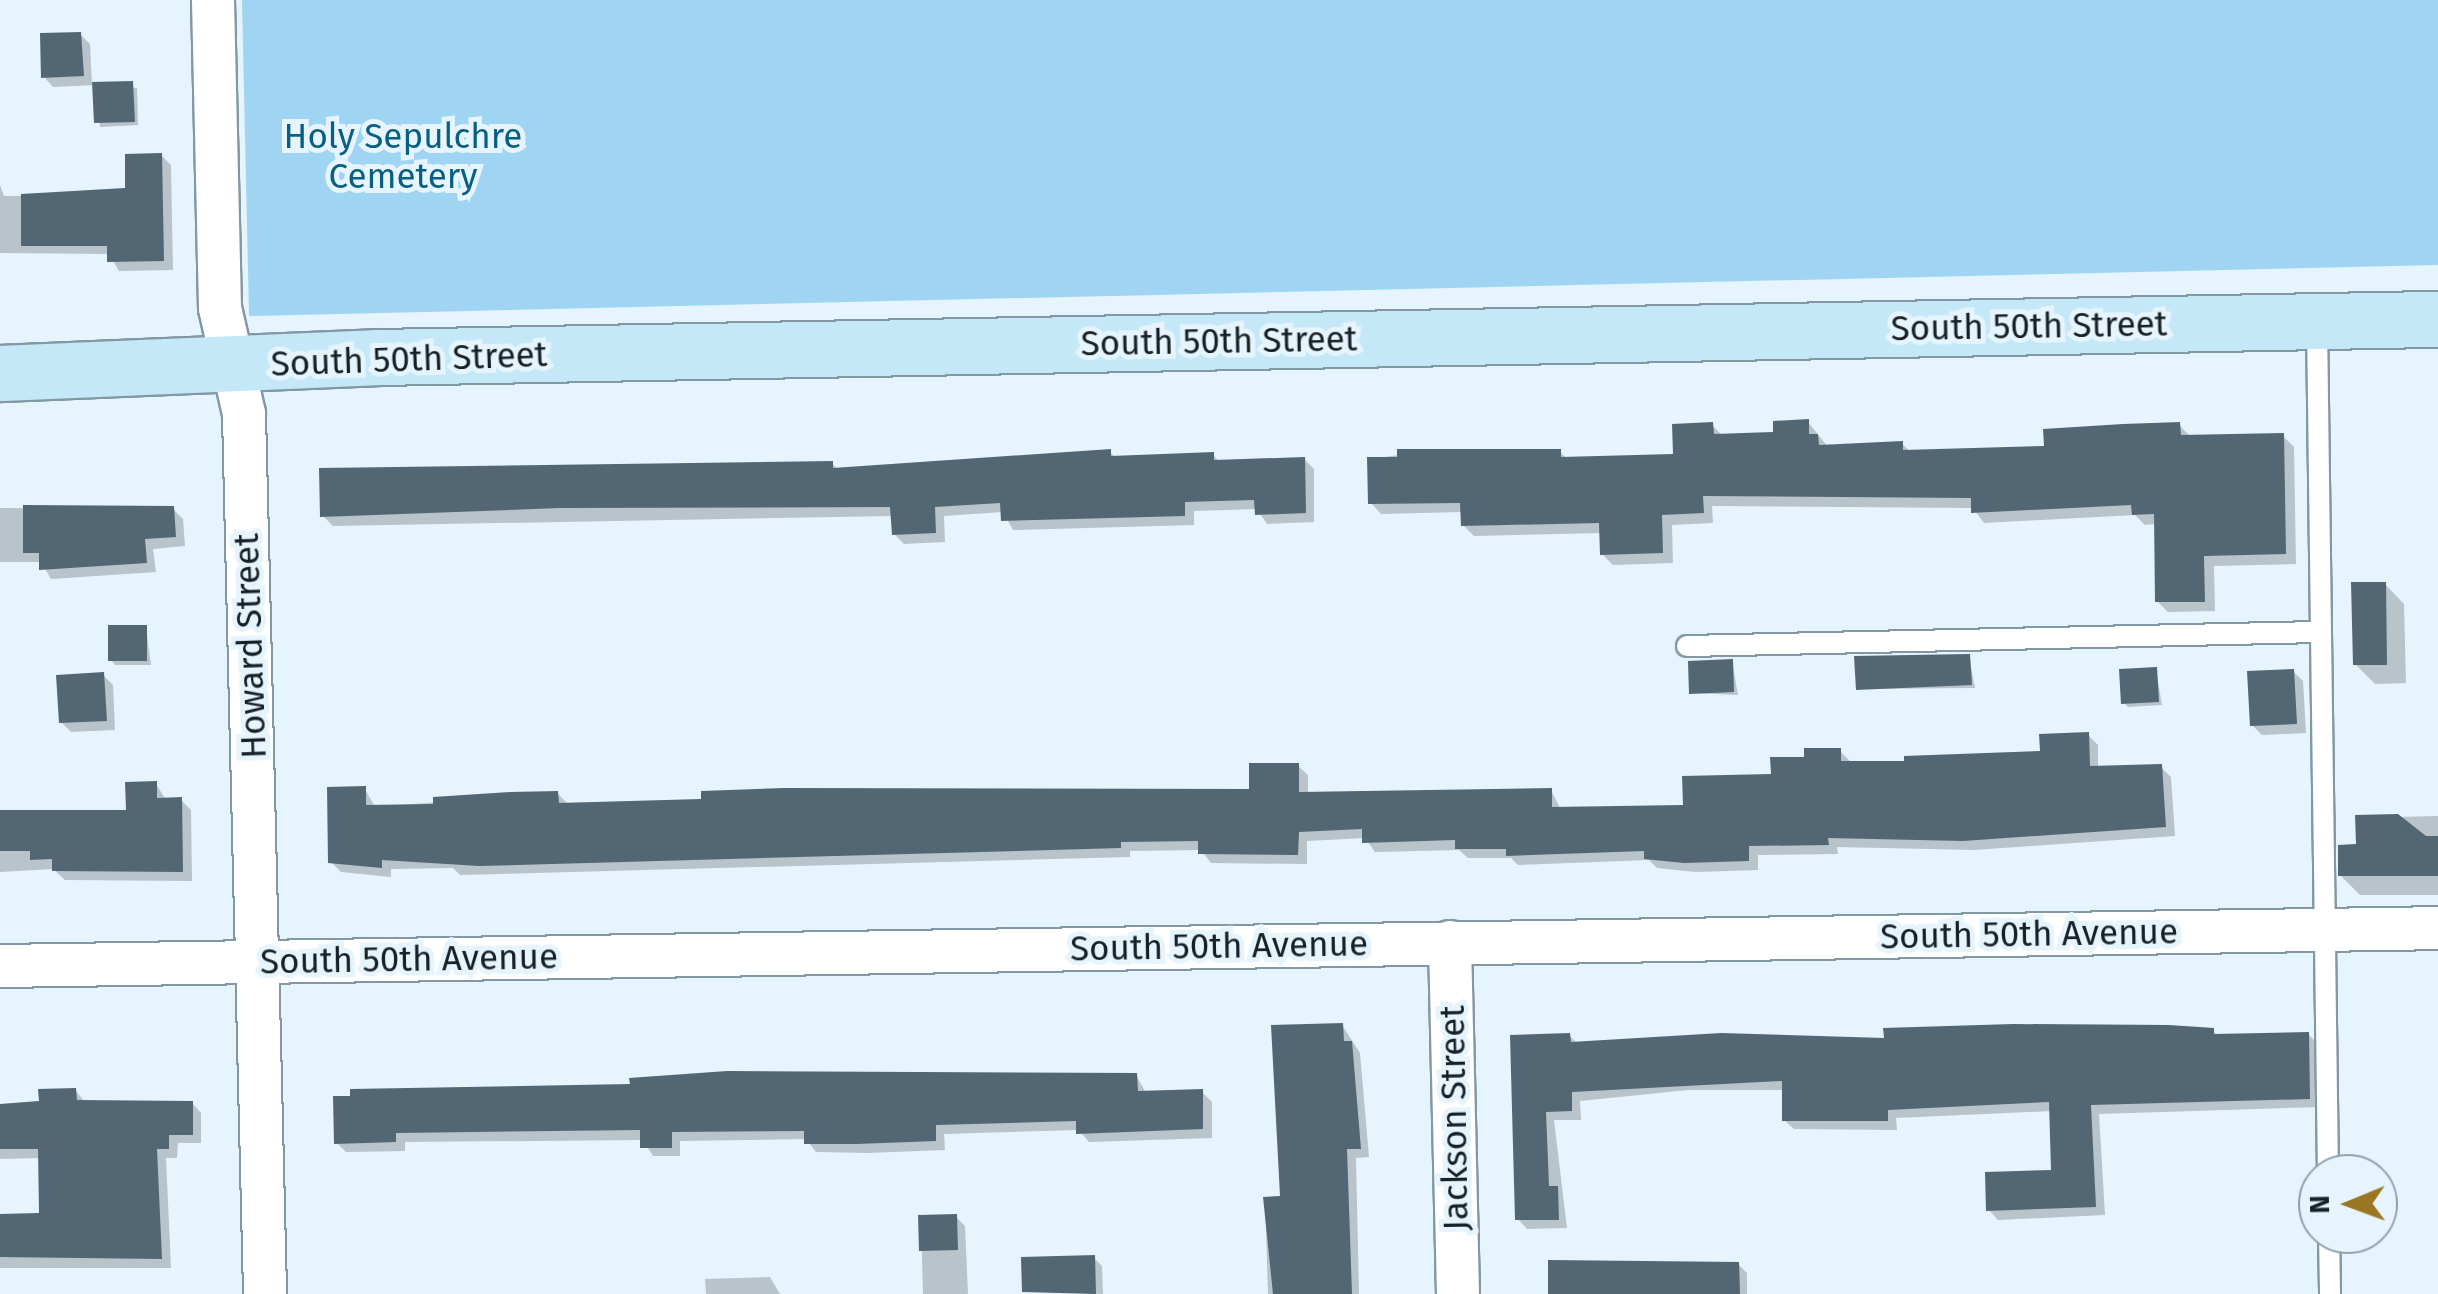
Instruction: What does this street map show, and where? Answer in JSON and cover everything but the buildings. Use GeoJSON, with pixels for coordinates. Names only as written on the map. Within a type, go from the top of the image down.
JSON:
{"type":"FeatureCollection","features":[{"type":"Feature","properties":{"kind":"main road","name":"South 50th Street"},"geometry":{"type":"LineString","coordinates":[[0,374],[397,357],[2438,319]]}},
{"type":"Feature","properties":{"kind":"street","name":"Howard Street"},"geometry":{"type":"LineString","coordinates":[[213,0],[220,308],[244,414],[266,1294]]}},
{"type":"Feature","properties":{"kind":"street","name":"South 50th Avenue"},"geometry":{"type":"LineString","coordinates":[[0,966],[2438,928]]}},
{"type":"Feature","properties":{"kind":"street","name":"Jackson Street"},"geometry":{"type":"LineString","coordinates":[[1450,942],[1458,1294]]}},
{"type":"Feature","properties":{"kind":"lane"},"geometry":{"type":"LineString","coordinates":[[2317,321],[2328,1154]]}},
{"type":"Feature","properties":{"kind":"lane"},"geometry":{"type":"LineString","coordinates":[[1686,646],[2320,632]]}},
{"type":"Feature","properties":{"kind":"lane"},"geometry":{"type":"LineString","coordinates":[[2330,1254],[2330,1294]]}},
{"type":"Feature","properties":{"kind":"green space","name":"Holy Sepulchre Cemetery"},"geometry":{"type":"Polygon","coordinates":[[[242,0],[2438,0],[2438,265],[249,316],[242,0]]]}}]}
